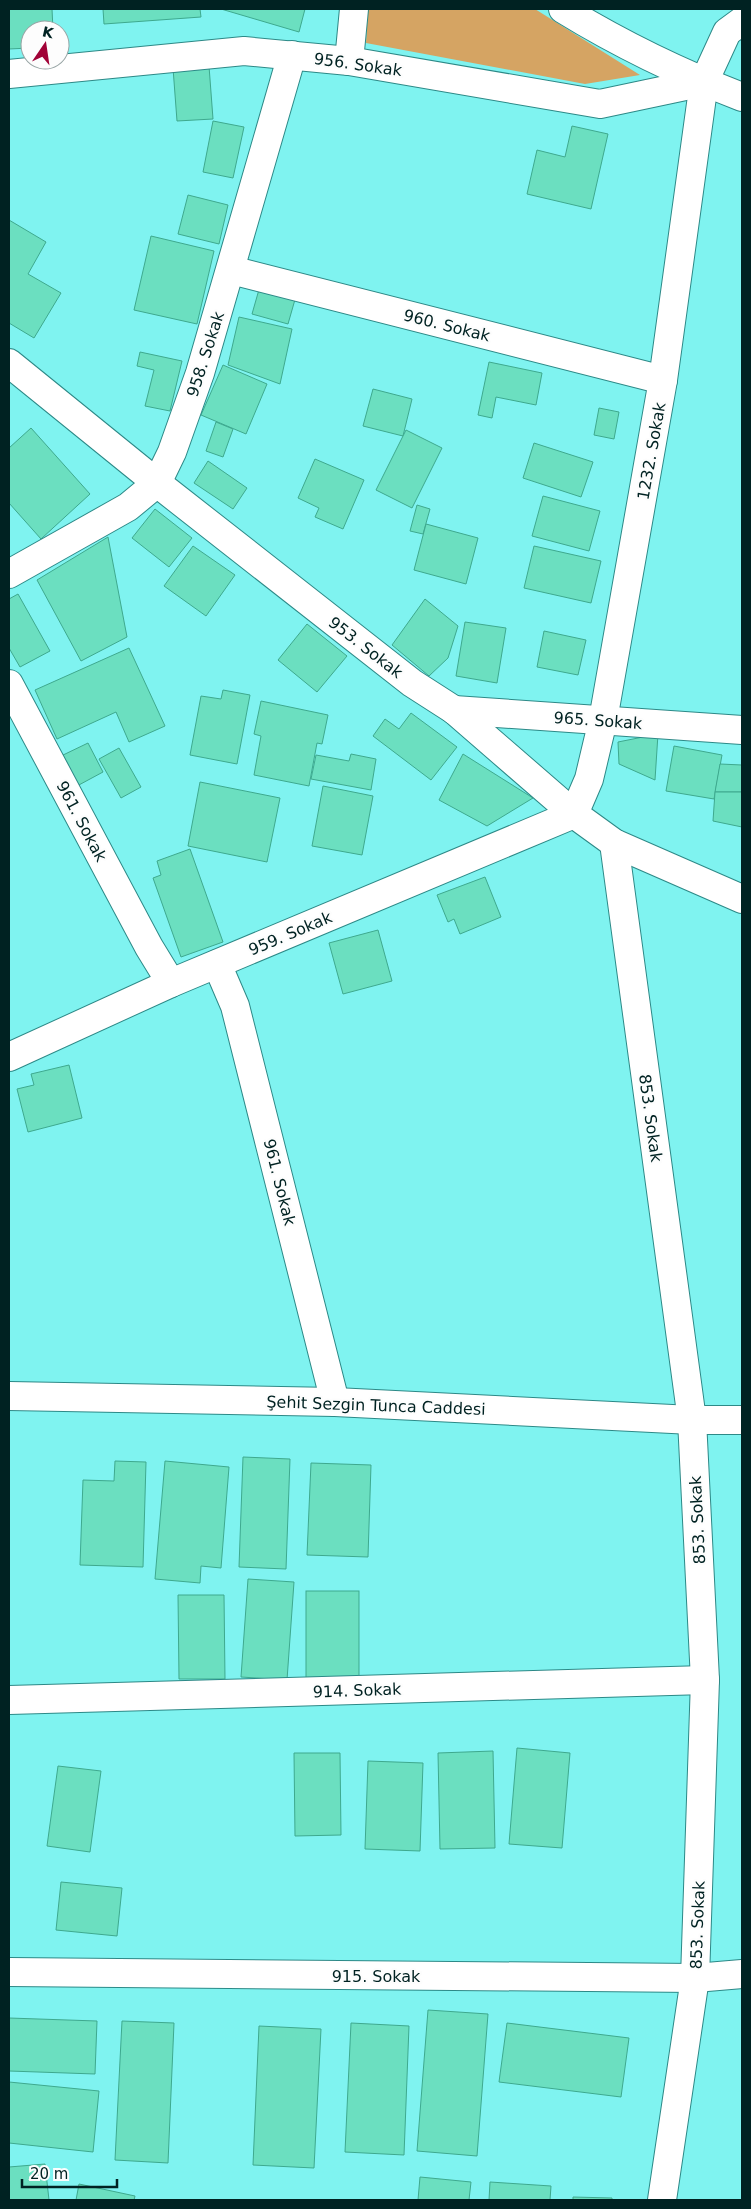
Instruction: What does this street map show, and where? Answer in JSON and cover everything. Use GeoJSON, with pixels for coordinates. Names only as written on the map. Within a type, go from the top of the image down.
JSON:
{"type":"FeatureCollection","features":[{"type":"Feature","properties":{"kind":"street"},"geometry":{"type":"LineString","coordinates":[[349,61],[354,9]]}},
{"type":"Feature","properties":{"kind":"street"},"geometry":{"type":"LineString","coordinates":[[563,9],[603,34],[704,82],[742,96]]}},
{"type":"Feature","properties":{"kind":"street","name":"1232. Sokak"},"geometry":{"type":"LineString","coordinates":[[574,814],[589,779],[603,720],[664,380],[704,82],[727,32],[742,21]]}},
{"type":"Feature","properties":{"kind":"street","name":"956. Sokak"},"geometry":{"type":"LineString","coordinates":[[9,74],[244,51],[349,61],[600,104],[704,82]]}},
{"type":"Feature","properties":{"kind":"street","name":"958. Sokak"},"geometry":{"type":"LineString","coordinates":[[9,574],[128,507],[156,482],[172,452],[200,373],[292,55]]}},
{"type":"Feature","properties":{"kind":"street","name":"960. Sokak"},"geometry":{"type":"LineString","coordinates":[[231,270],[664,380]]}},
{"type":"Feature","properties":{"kind":"street","name":"953. Sokak"},"geometry":{"type":"LineString","coordinates":[[9,363],[156,482],[412,683],[454,710],[574,814],[614,843],[742,899]]}},
{"type":"Feature","properties":{"kind":"street","name":"961. Sokak"},"geometry":{"type":"LineString","coordinates":[[9,684],[149,947],[171,983]]}},
{"type":"Feature","properties":{"kind":"street","name":"965. Sokak"},"geometry":{"type":"LineString","coordinates":[[454,710],[742,730]]}},
{"type":"Feature","properties":{"kind":"street","name":"959. Sokak"},"geometry":{"type":"LineString","coordinates":[[9,1057],[171,983],[574,814]]}},
{"type":"Feature","properties":{"kind":"street","name":"853. Sokak"},"geometry":{"type":"LineString","coordinates":[[614,843],[692,1420],[706,1680],[695,1978],[662,2200]]}},
{"type":"Feature","properties":{"kind":"street","name":"961. Sokak"},"geometry":{"type":"LineString","coordinates":[[217,964],[235,1006],[335,1402]]}},
{"type":"Feature","properties":{"kind":"street","name":"Şehit Sezgin Tunca Caddesi"},"geometry":{"type":"LineString","coordinates":[[9,1396],[335,1402],[692,1420],[742,1420]]}},
{"type":"Feature","properties":{"kind":"street","name":"914. Sokak"},"geometry":{"type":"LineString","coordinates":[[9,1700],[706,1680]]}},
{"type":"Feature","properties":{"kind":"street","name":"915. Sokak"},"geometry":{"type":"LineString","coordinates":[[9,1972],[695,1978],[742,1974]]}},
{"type":"Feature","properties":{"kind":"shaded area"},"geometry":{"type":"Polygon","coordinates":[[[368,9],[535,9],[640,75],[585,84],[366,43],[368,9]]]}},
{"type":"Feature","properties":{"kind":"building"},"geometry":{"type":"Polygon","coordinates":[[[9,9],[52,9],[53,20],[20,20],[20,48],[9,49],[9,9]]]}},
{"type":"Feature","properties":{"kind":"building"},"geometry":{"type":"Polygon","coordinates":[[[103,9],[200,9],[201,17],[104,24],[103,9]]]}},
{"type":"Feature","properties":{"kind":"building"},"geometry":{"type":"Polygon","coordinates":[[[221,9],[305,9],[299,32],[221,9]]]}},
{"type":"Feature","properties":{"kind":"building"},"geometry":{"type":"Polygon","coordinates":[[[209,66],[213,119],[177,121],[173,68],[209,66]]]}},
{"type":"Feature","properties":{"kind":"building"},"geometry":{"type":"Polygon","coordinates":[[[213,121],[244,127],[233,178],[203,172],[213,121]]]}},
{"type":"Feature","properties":{"kind":"building"},"geometry":{"type":"Polygon","coordinates":[[[572,126],[608,134],[591,209],[527,194],[537,150],[565,157],[572,126]]]}},
{"type":"Feature","properties":{"kind":"building"},"geometry":{"type":"Polygon","coordinates":[[[188,195],[228,205],[219,244],[178,234],[188,195]]]}},
{"type":"Feature","properties":{"kind":"building"},"geometry":{"type":"Polygon","coordinates":[[[9,220],[46,242],[28,274],[61,293],[34,338],[9,323],[9,220]]]}},
{"type":"Feature","properties":{"kind":"building"},"geometry":{"type":"Polygon","coordinates":[[[151,236],[214,251],[197,324],[134,310],[151,236]]]}},
{"type":"Feature","properties":{"kind":"building"},"geometry":{"type":"Polygon","coordinates":[[[260,286],[296,296],[288,324],[252,314],[260,286]]]}},
{"type":"Feature","properties":{"kind":"building"},"geometry":{"type":"Polygon","coordinates":[[[239,317],[292,329],[280,384],[228,365],[239,317]]]}},
{"type":"Feature","properties":{"kind":"building"},"geometry":{"type":"Polygon","coordinates":[[[140,352],[182,361],[170,411],[145,406],[154,370],[137,366],[140,352]]]}},
{"type":"Feature","properties":{"kind":"building"},"geometry":{"type":"Polygon","coordinates":[[[489,362],[542,373],[536,405],[496,397],[492,418],[478,415],[489,362]]]}},
{"type":"Feature","properties":{"kind":"building"},"geometry":{"type":"Polygon","coordinates":[[[223,365],[267,384],[246,434],[201,415],[223,365]]]}},
{"type":"Feature","properties":{"kind":"building"},"geometry":{"type":"Polygon","coordinates":[[[373,389],[412,399],[403,436],[363,426],[373,389]]]}},
{"type":"Feature","properties":{"kind":"building"},"geometry":{"type":"Polygon","coordinates":[[[599,408],[619,412],[614,439],[594,435],[599,408]]]}},
{"type":"Feature","properties":{"kind":"building"},"geometry":{"type":"Polygon","coordinates":[[[216,422],[233,429],[223,457],[206,451],[216,422]]]}},
{"type":"Feature","properties":{"kind":"building"},"geometry":{"type":"Polygon","coordinates":[[[31,428],[90,494],[41,539],[9,503],[9,448],[31,428]]]}},
{"type":"Feature","properties":{"kind":"building"},"geometry":{"type":"Polygon","coordinates":[[[406,430],[442,448],[412,508],[376,490],[406,430]]]}},
{"type":"Feature","properties":{"kind":"building"},"geometry":{"type":"Polygon","coordinates":[[[534,443],[593,462],[581,497],[523,478],[534,443]]]}},
{"type":"Feature","properties":{"kind":"building"},"geometry":{"type":"Polygon","coordinates":[[[315,459],[364,480],[343,529],[315,517],[319,508],[298,498],[315,459]]]}},
{"type":"Feature","properties":{"kind":"building"},"geometry":{"type":"Polygon","coordinates":[[[208,461],[247,488],[233,509],[194,483],[208,461]]]}},
{"type":"Feature","properties":{"kind":"building"},"geometry":{"type":"Polygon","coordinates":[[[543,496],[600,511],[589,551],[532,536],[543,496]]]}},
{"type":"Feature","properties":{"kind":"building"},"geometry":{"type":"Polygon","coordinates":[[[417,505],[430,509],[423,534],[410,531],[417,505]]]}},
{"type":"Feature","properties":{"kind":"building"},"geometry":{"type":"Polygon","coordinates":[[[155,509],[192,538],[169,567],[132,538],[155,509]]]}},
{"type":"Feature","properties":{"kind":"building"},"geometry":{"type":"Polygon","coordinates":[[[426,524],[478,538],[466,584],[414,570],[426,524]]]}},
{"type":"Feature","properties":{"kind":"building"},"geometry":{"type":"Polygon","coordinates":[[[108,537],[127,637],[81,661],[37,580],[108,537]]]}},
{"type":"Feature","properties":{"kind":"building"},"geometry":{"type":"Polygon","coordinates":[[[193,546],[235,575],[206,616],[164,586],[193,546]]]}},
{"type":"Feature","properties":{"kind":"building"},"geometry":{"type":"Polygon","coordinates":[[[534,546],[601,561],[591,603],[524,588],[534,546]]]}},
{"type":"Feature","properties":{"kind":"building"},"geometry":{"type":"Polygon","coordinates":[[[18,594],[50,651],[20,667],[9,648],[9,599],[18,594]]]}},
{"type":"Feature","properties":{"kind":"building"},"geometry":{"type":"Polygon","coordinates":[[[425,599],[458,626],[448,658],[429,676],[392,645],[425,599]]]}},
{"type":"Feature","properties":{"kind":"building"},"geometry":{"type":"Polygon","coordinates":[[[465,622],[506,628],[497,683],[456,676],[465,622]]]}},
{"type":"Feature","properties":{"kind":"building"},"geometry":{"type":"Polygon","coordinates":[[[307,624],[347,656],[317,692],[278,660],[307,624]]]}},
{"type":"Feature","properties":{"kind":"building"},"geometry":{"type":"Polygon","coordinates":[[[544,631],[586,640],[578,675],[537,667],[544,631]]]}},
{"type":"Feature","properties":{"kind":"building"},"geometry":{"type":"Polygon","coordinates":[[[129,648],[165,726],[129,742],[116,712],[57,739],[35,690],[129,648]]]}},
{"type":"Feature","properties":{"kind":"building"},"geometry":{"type":"Polygon","coordinates":[[[223,690],[250,695],[237,764],[190,755],[201,696],[221,699],[223,690]]]}},
{"type":"Feature","properties":{"kind":"building"},"geometry":{"type":"Polygon","coordinates":[[[261,701],[328,715],[322,744],[317,743],[309,786],[254,775],[261,736],[254,734],[261,701]]]}},
{"type":"Feature","properties":{"kind":"building"},"geometry":{"type":"Polygon","coordinates":[[[411,713],[457,747],[431,780],[373,736],[385,719],[399,729],[411,713]]]}},
{"type":"Feature","properties":{"kind":"building"},"geometry":{"type":"Polygon","coordinates":[[[658,734],[655,780],[619,764],[618,742],[658,734]]]}},
{"type":"Feature","properties":{"kind":"building"},"geometry":{"type":"Polygon","coordinates":[[[88,743],[103,772],[77,786],[61,756],[88,743]]]}},
{"type":"Feature","properties":{"kind":"building"},"geometry":{"type":"Polygon","coordinates":[[[674,746],[722,755],[714,799],[666,791],[674,746]]]}},
{"type":"Feature","properties":{"kind":"building"},"geometry":{"type":"Polygon","coordinates":[[[119,748],[141,787],[121,798],[99,759],[119,748]]]}},
{"type":"Feature","properties":{"kind":"building"},"geometry":{"type":"Polygon","coordinates":[[[351,754],[376,759],[371,790],[311,779],[316,755],[349,761],[351,754]]]}},
{"type":"Feature","properties":{"kind":"building"},"geometry":{"type":"Polygon","coordinates":[[[463,754],[533,798],[487,826],[439,800],[463,754]]]}},
{"type":"Feature","properties":{"kind":"building"},"geometry":{"type":"Polygon","coordinates":[[[720,764],[742,765],[742,792],[715,792],[720,764]]]}},
{"type":"Feature","properties":{"kind":"building"},"geometry":{"type":"Polygon","coordinates":[[[200,782],[280,798],[267,862],[188,846],[200,782]]]}},
{"type":"Feature","properties":{"kind":"building"},"geometry":{"type":"Polygon","coordinates":[[[323,786],[373,796],[362,855],[312,846],[323,786]]]}},
{"type":"Feature","properties":{"kind":"building"},"geometry":{"type":"Polygon","coordinates":[[[715,792],[742,792],[742,827],[713,821],[715,792]]]}},
{"type":"Feature","properties":{"kind":"building"},"geometry":{"type":"Polygon","coordinates":[[[190,849],[223,942],[181,957],[153,878],[161,875],[157,861],[190,849]]]}},
{"type":"Feature","properties":{"kind":"building"},"geometry":{"type":"Polygon","coordinates":[[[485,877],[501,917],[460,934],[454,919],[448,922],[437,895],[485,877]]]}},
{"type":"Feature","properties":{"kind":"building"},"geometry":{"type":"Polygon","coordinates":[[[378,930],[392,981],[343,994],[329,943],[378,930]]]}},
{"type":"Feature","properties":{"kind":"building"},"geometry":{"type":"Polygon","coordinates":[[[69,1065],[82,1118],[28,1132],[17,1089],[34,1085],[31,1074],[69,1065]]]}},
{"type":"Feature","properties":{"kind":"building"},"geometry":{"type":"Polygon","coordinates":[[[243,1457],[290,1459],[286,1569],[239,1567],[243,1457]]]}},
{"type":"Feature","properties":{"kind":"building"},"geometry":{"type":"Polygon","coordinates":[[[115,1461],[146,1462],[143,1567],[80,1565],[83,1480],[114,1481],[115,1461]]]}},
{"type":"Feature","properties":{"kind":"building"},"geometry":{"type":"Polygon","coordinates":[[[165,1461],[229,1467],[221,1568],[201,1566],[200,1583],[155,1579],[165,1461]]]}},
{"type":"Feature","properties":{"kind":"building"},"geometry":{"type":"Polygon","coordinates":[[[311,1463],[371,1465],[368,1557],[307,1555],[311,1463]]]}},
{"type":"Feature","properties":{"kind":"building"},"geometry":{"type":"Polygon","coordinates":[[[248,1579],[294,1582],[287,1680],[241,1677],[248,1579]]]}},
{"type":"Feature","properties":{"kind":"building"},"geometry":{"type":"Polygon","coordinates":[[[306,1591],[359,1591],[359,1678],[306,1678],[306,1591]]]}},
{"type":"Feature","properties":{"kind":"building"},"geometry":{"type":"Polygon","coordinates":[[[178,1595],[224,1595],[225,1679],[179,1679],[178,1595]]]}},
{"type":"Feature","properties":{"kind":"building"},"geometry":{"type":"Polygon","coordinates":[[[517,1748],[570,1753],[562,1848],[509,1844],[517,1748]]]}},
{"type":"Feature","properties":{"kind":"building"},"geometry":{"type":"Polygon","coordinates":[[[493,1751],[495,1848],[440,1849],[438,1753],[493,1751]]]}},
{"type":"Feature","properties":{"kind":"building"},"geometry":{"type":"Polygon","coordinates":[[[294,1753],[340,1753],[341,1835],[295,1836],[294,1753]]]}},
{"type":"Feature","properties":{"kind":"building"},"geometry":{"type":"Polygon","coordinates":[[[368,1761],[423,1763],[420,1851],[365,1849],[368,1761]]]}},
{"type":"Feature","properties":{"kind":"building"},"geometry":{"type":"Polygon","coordinates":[[[58,1766],[101,1771],[90,1852],[47,1846],[58,1766]]]}},
{"type":"Feature","properties":{"kind":"building"},"geometry":{"type":"Polygon","coordinates":[[[61,1882],[122,1888],[117,1936],[56,1930],[61,1882]]]}},
{"type":"Feature","properties":{"kind":"building"},"geometry":{"type":"Polygon","coordinates":[[[428,2010],[488,2014],[477,2156],[417,2151],[428,2010]]]}},
{"type":"Feature","properties":{"kind":"building"},"geometry":{"type":"Polygon","coordinates":[[[9,2018],[97,2021],[95,2074],[9,2071],[9,2018]]]}},
{"type":"Feature","properties":{"kind":"building"},"geometry":{"type":"Polygon","coordinates":[[[122,2021],[174,2023],[168,2163],[115,2160],[122,2021]]]}},
{"type":"Feature","properties":{"kind":"building"},"geometry":{"type":"Polygon","coordinates":[[[351,2023],[409,2026],[404,2155],[345,2152],[351,2023]]]}},
{"type":"Feature","properties":{"kind":"building"},"geometry":{"type":"Polygon","coordinates":[[[507,2023],[629,2038],[621,2097],[499,2082],[507,2023]]]}},
{"type":"Feature","properties":{"kind":"building"},"geometry":{"type":"Polygon","coordinates":[[[259,2026],[321,2029],[314,2168],[253,2165],[259,2026]]]}},
{"type":"Feature","properties":{"kind":"building"},"geometry":{"type":"Polygon","coordinates":[[[9,2082],[99,2091],[93,2152],[9,2143],[9,2082]]]}},
{"type":"Feature","properties":{"kind":"building"},"geometry":{"type":"Polygon","coordinates":[[[45,2164],[49,2200],[9,2200],[9,2167],[45,2164]]]}},
{"type":"Feature","properties":{"kind":"building"},"geometry":{"type":"Polygon","coordinates":[[[420,2177],[471,2182],[469,2200],[418,2200],[420,2177]]]}},
{"type":"Feature","properties":{"kind":"building"},"geometry":{"type":"Polygon","coordinates":[[[490,2182],[551,2186],[550,2200],[489,2200],[490,2182]]]}},
{"type":"Feature","properties":{"kind":"building"},"geometry":{"type":"Polygon","coordinates":[[[79,2184],[135,2196],[134,2200],[76,2200],[79,2184]]]}},
{"type":"Feature","properties":{"kind":"building"},"geometry":{"type":"Polygon","coordinates":[[[573,2197],[612,2198],[612,2200],[573,2200],[573,2197]]]}}]}
